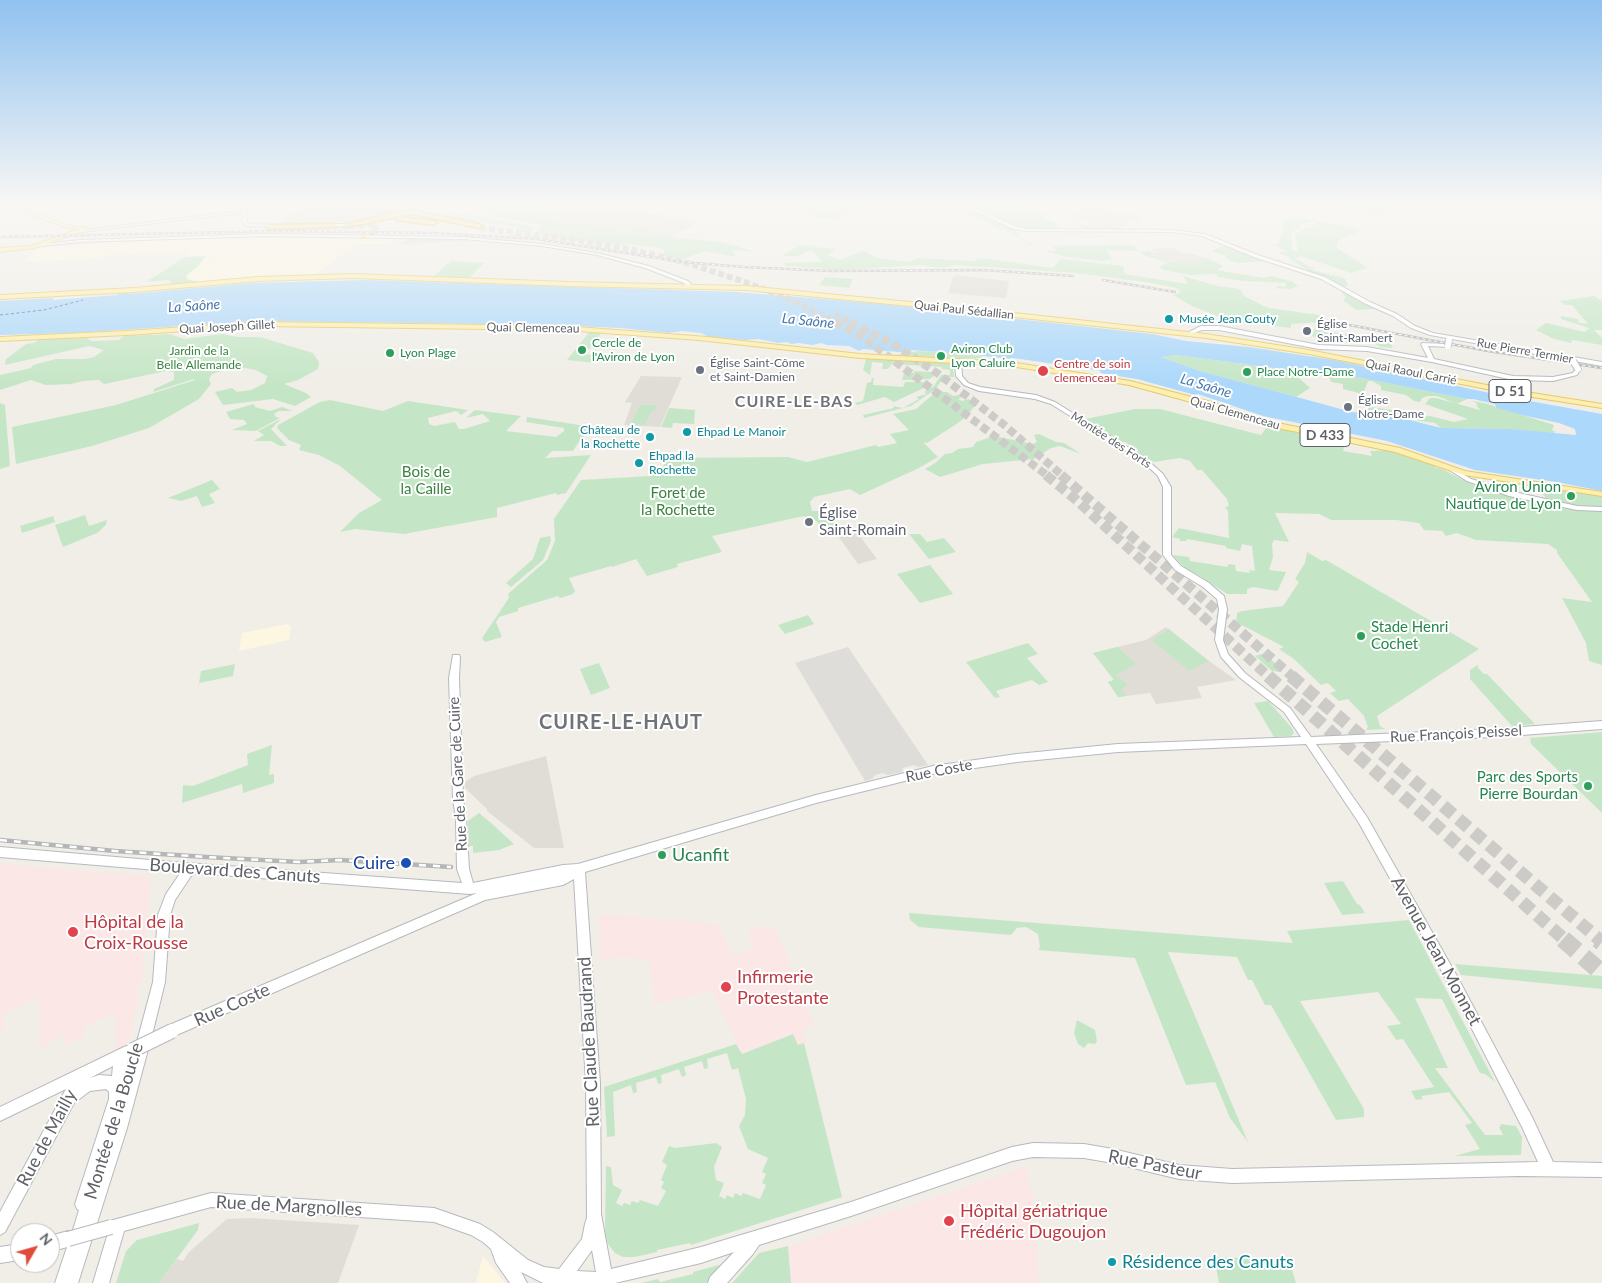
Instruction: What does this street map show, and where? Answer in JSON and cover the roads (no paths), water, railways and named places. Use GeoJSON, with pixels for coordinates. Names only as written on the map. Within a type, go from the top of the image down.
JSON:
{"type":"FeatureCollection","features":[{"type":"Feature","properties":{"kind":"main road","name":"Quai Paul Sédallian"},"geometry":{"type":"LineString","coordinates":[[0,297],[130,290],[258,279],[353,276],[561,284],[688,285],[760,289],[1169,332],[1208,333]]}},
{"type":"Feature","properties":{"kind":"main road","name":"Quai Joseph Gillet"},"geometry":{"type":"LineString","coordinates":[[0,339],[259,324],[454,326]]}},
{"type":"Feature","properties":{"kind":"main road","name":"Quai Clemenceau"},"geometry":{"type":"LineString","coordinates":[[454,326],[594,329],[864,356],[1015,364],[1119,380],[1197,401],[1266,423],[1397,450],[1453,470],[1474,475],[1602,494]]}},
{"type":"Feature","properties":{"kind":"main road","name":"Quai Paul Sédallian"},"geometry":{"type":"LineString","coordinates":[[1169,332],[1208,333],[1219,338]]}},
{"type":"Feature","properties":{"kind":"main road","name":"Quai Raoul Carrié"},"geometry":{"type":"LineString","coordinates":[[1219,338],[1309,352],[1507,391],[1602,406]]}},
{"type":"Feature","properties":{"kind":"street"},"geometry":{"type":"LineString","coordinates":[[641,265],[688,285]]}},
{"type":"Feature","properties":{"kind":"street"},"geometry":{"type":"LineString","coordinates":[[1283,265],[1323,278],[1368,303],[1395,315],[1417,329],[1449,341]]}},
{"type":"Feature","properties":{"kind":"street"},"geometry":{"type":"LineString","coordinates":[[1208,333],[1219,328],[1319,347],[1355,348],[1432,360],[1513,378],[1553,379],[1575,374],[1578,369],[1573,360]]}},
{"type":"Feature","properties":{"kind":"street"},"geometry":{"type":"LineString","coordinates":[[1432,360],[1424,344],[1449,341]]}},
{"type":"Feature","properties":{"kind":"street","name":"Rue Pierre Termier"},"geometry":{"type":"LineString","coordinates":[[1449,341],[1602,364]]}},
{"type":"Feature","properties":{"kind":"street","name":"Montée des Forts"},"geometry":{"type":"LineString","coordinates":[[958,361],[959,376],[962,381],[970,386],[1047,400],[1095,428],[1113,442],[1150,464],[1161,475],[1167,487],[1167,556],[1178,568],[1206,585],[1222,600],[1219,645],[1229,662]]}},
{"type":"Feature","properties":{"kind":"street"},"geometry":{"type":"LineString","coordinates":[[1453,470],[1475,483],[1512,494],[1577,508],[1602,508]]}},
{"type":"Feature","properties":{"kind":"street","name":"Rue de la Gare de Cuire"},"geometry":{"type":"LineString","coordinates":[[456,657],[454,678],[458,799],[463,869],[470,889]]}},
{"type":"Feature","properties":{"kind":"street","name":"Avenue Jean Monnet"},"geometry":{"type":"LineString","coordinates":[[1229,662],[1242,675],[1287,710],[1310,741],[1371,833],[1445,965],[1527,1122],[1548,1168]]}},
{"type":"Feature","properties":{"kind":"street","name":"Rue François Peissel"},"geometry":{"type":"LineString","coordinates":[[1310,741],[1496,733],[1602,725]]}},
{"type":"Feature","properties":{"kind":"street","name":"Rue Coste"},"geometry":{"type":"LineString","coordinates":[[470,889],[563,870],[579,869],[807,801],[936,770],[1090,750],[1310,741]]}},
{"type":"Feature","properties":{"kind":"street","name":"Boulevard des Canuts"},"geometry":{"type":"LineString","coordinates":[[0,852],[470,889]]}},
{"type":"Feature","properties":{"kind":"street","name":"Montée de la Boucle"},"geometry":{"type":"LineString","coordinates":[[63,1283],[130,1079],[159,957],[166,908],[179,882],[190,868]]}},
{"type":"Feature","properties":{"kind":"street","name":"Rue Coste"},"geometry":{"type":"LineString","coordinates":[[0,1114],[172,1031],[484,895],[563,880],[579,869]]}},
{"type":"Feature","properties":{"kind":"street","name":"Rue Claude Baudrand"},"geometry":{"type":"LineString","coordinates":[[560,1280],[590,1242],[594,1214],[593,1083],[579,869]]}},
{"type":"Feature","properties":{"kind":"street"},"geometry":{"type":"LineString","coordinates":[[468,902],[470,889],[484,895]]}},
{"type":"Feature","properties":{"kind":"street","name":"Montée de la Boucle"},"geometry":{"type":"LineString","coordinates":[[70,1283],[134,1081],[159,982],[159,957]]}},
{"type":"Feature","properties":{"kind":"street"},"geometry":{"type":"LineString","coordinates":[[69,1265],[76,1225],[116,1099],[116,1089],[128,1053]]}},
{"type":"Feature","properties":{"kind":"street","name":"Rue de Mailly"},"geometry":{"type":"LineString","coordinates":[[0,1227],[14,1198],[27,1180],[77,1081],[77,1076]]}},
{"type":"Feature","properties":{"kind":"street"},"geometry":{"type":"LineString","coordinates":[[67,1101],[87,1085],[98,1082],[109,1082],[116,1089]]}},
{"type":"Feature","properties":{"kind":"street","name":"Rue Pasteur"},"geometry":{"type":"LineString","coordinates":[[605,1281],[622,1273],[702,1255],[753,1240],[918,1187],[1012,1154],[1033,1150],[1084,1151],[1179,1172],[1217,1176],[1262,1177],[1548,1168],[1602,1170]]}},
{"type":"Feature","properties":{"kind":"street","name":"Rue de Margnolles"},"geometry":{"type":"LineString","coordinates":[[60,1241],[206,1201],[218,1200],[434,1215],[475,1229],[523,1265],[543,1275],[560,1280],[605,1281]]}},
{"type":"Feature","properties":{"kind":"street","name":"Rue Claude Baudrand"},"geometry":{"type":"LineString","coordinates":[[594,1214],[605,1281]]}},
{"type":"Feature","properties":{"kind":"street"},"geometry":{"type":"LineString","coordinates":[[101,1283],[115,1226]]}},
{"type":"Feature","properties":{"kind":"street"},"geometry":{"type":"LineString","coordinates":[[716,1283],[748,1249],[753,1240]]}},
{"type":"Feature","properties":{"kind":"street","name":"Rue de Margnolles"},"geometry":{"type":"LineString","coordinates":[[496,1244],[501,1258],[519,1283]]}},
{"type":"Feature","properties":{"kind":"water","name":"La Saône"},"geometry":{"type":"Polygon","coordinates":[[[366,280],[736,292],[874,303],[1152,334],[1186,341],[1249,347],[1334,360],[1518,399],[1602,414],[1602,491],[1475,470],[1387,441],[1263,416],[1198,394],[1195,395],[1137,379],[1100,373],[1101,371],[1011,358],[910,350],[910,353],[863,349],[859,351],[849,346],[821,343],[812,345],[792,344],[759,339],[746,340],[709,337],[701,333],[682,331],[668,333],[620,328],[551,325],[258,321],[77,333],[0,335],[0,301],[53,298],[53,300],[252,283],[366,280]],[[1176,355],[1161,357],[1200,371],[1352,412],[1394,416],[1441,428],[1512,429],[1576,435],[1575,429],[1559,423],[1497,408],[1495,404],[1342,374],[1297,371],[1176,355]]]}},
{"type":"Feature","properties":{"kind":"tunnel"},"geometry":{"type":"LineString","coordinates":[[693,265],[794,301],[837,323]]}},
{"type":"Feature","properties":{"kind":"tunnel"},"geometry":{"type":"LineString","coordinates":[[835,314],[853,323]]}},
{"type":"Feature","properties":{"kind":"tunnel"},"geometry":{"type":"LineString","coordinates":[[835,322],[865,339],[1048,476]]}},
{"type":"Feature","properties":{"kind":"tunnel"},"geometry":{"type":"LineString","coordinates":[[850,322],[892,343],[937,373],[1003,424],[1063,476]]}},
{"type":"Feature","properties":{"kind":"tunnel"},"geometry":{"type":"LineString","coordinates":[[1046,475],[1074,498],[1269,677]]}},
{"type":"Feature","properties":{"kind":"tunnel"},"geometry":{"type":"LineString","coordinates":[[1061,475],[1293,677]]}},
{"type":"Feature","properties":{"kind":"tunnel"},"geometry":{"type":"LineString","coordinates":[[1268,676],[1565,940]]}},
{"type":"Feature","properties":{"kind":"tunnel"},"geometry":{"type":"LineString","coordinates":[[1291,676],[1600,940]]}},
{"type":"Feature","properties":{"kind":"tunnel"},"geometry":{"type":"LineString","coordinates":[[1563,939],[1602,973]]}},
{"type":"Feature","properties":{"kind":"tunnel"},"geometry":{"type":"LineString","coordinates":[[1598,939],[1602,942]]}},
{"type":"Feature","properties":{"kind":"railway"},"geometry":{"type":"LineString","coordinates":[[718,265],[831,271],[984,270],[1073,276]]}},
{"type":"Feature","properties":{"kind":"railway"},"geometry":{"type":"LineString","coordinates":[[1103,280],[1175,292]]}},
{"type":"Feature","properties":{"kind":"railway"},"geometry":{"type":"LineString","coordinates":[[1328,321],[1488,351],[1602,368]]}},
{"type":"Feature","properties":{"kind":"railway"},"geometry":{"type":"LineString","coordinates":[[0,840],[115,851],[206,857],[299,862],[340,860],[451,867]]}},
{"type":"Feature","properties":{"kind":"place","name":"Musée Jean Couty"},"geometry":{"type":"Point","coordinates":[1169,319]}},
{"type":"Feature","properties":{"kind":"place","name":"Église Saint-Rambert"},"geometry":{"type":"Point","coordinates":[1307,331]}},
{"type":"Feature","properties":{"kind":"place","name":"Cercle de l'Aviron de Lyon"},"geometry":{"type":"Point","coordinates":[582,350]}},
{"type":"Feature","properties":{"kind":"place","name":"Lyon Plage"},"geometry":{"type":"Point","coordinates":[390,353]}},
{"type":"Feature","properties":{"kind":"place","name":"Aviron Club Lyon Caluire"},"geometry":{"type":"Point","coordinates":[941,356]}},
{"type":"Feature","properties":{"kind":"place","name":"Église Saint-Côme et Saint-Damien"},"geometry":{"type":"Point","coordinates":[700,370]}},
{"type":"Feature","properties":{"kind":"place","name":"Centre de soin clemenceau"},"geometry":{"type":"Point","coordinates":[1043,371]}},
{"type":"Feature","properties":{"kind":"place","name":"Place Notre-Dame"},"geometry":{"type":"Point","coordinates":[1247,372]}},
{"type":"Feature","properties":{"kind":"place","name":"Église Notre-Dame"},"geometry":{"type":"Point","coordinates":[1348,407]}},
{"type":"Feature","properties":{"kind":"place","name":"Ehpad Le Manoir"},"geometry":{"type":"Point","coordinates":[687,432]}},
{"type":"Feature","properties":{"kind":"place","name":"Château de la Rochette"},"geometry":{"type":"Point","coordinates":[650,437]}},
{"type":"Feature","properties":{"kind":"place","name":"Ehpad la Rochette"},"geometry":{"type":"Point","coordinates":[639,463]}},
{"type":"Feature","properties":{"kind":"place","name":"Aviron Union Nautique de Lyon"},"geometry":{"type":"Point","coordinates":[1571,496]}},
{"type":"Feature","properties":{"kind":"place","name":"Église Saint-Romain"},"geometry":{"type":"Point","coordinates":[809,522]}},
{"type":"Feature","properties":{"kind":"place","name":"Stade Henri Cochet"},"geometry":{"type":"Point","coordinates":[1361,636]}},
{"type":"Feature","properties":{"kind":"place","name":"Parc des Sports Pierre Bourdan"},"geometry":{"type":"Point","coordinates":[1588,786]}},
{"type":"Feature","properties":{"kind":"place","name":"Ucanfit"},"geometry":{"type":"Point","coordinates":[662,855]}},
{"type":"Feature","properties":{"kind":"place","name":"Cuire"},"geometry":{"type":"Point","coordinates":[406,863]}},
{"type":"Feature","properties":{"kind":"place","name":"Hôpital de la Croix-Rousse"},"geometry":{"type":"Point","coordinates":[73,932]}},
{"type":"Feature","properties":{"kind":"place","name":"Infirmerie Protestante"},"geometry":{"type":"Point","coordinates":[726,987]}},
{"type":"Feature","properties":{"kind":"place","name":"Hôpital gériatrique Frédéric Dugoujon"},"geometry":{"type":"Point","coordinates":[949,1221]}},
{"type":"Feature","properties":{"kind":"place","name":"Résidence des Canuts"},"geometry":{"type":"Point","coordinates":[1112,1262]}},
{"type":"Feature","properties":{"kind":"district","name":"CUIRE-LE-BAS"},"geometry":{"type":"Point","coordinates":[794,402]}},
{"type":"Feature","properties":{"kind":"district","name":"CUIRE-LE-HAUT"},"geometry":{"type":"Point","coordinates":[621,723]}},
{"type":"Feature","properties":{"kind":"park label","name":"Jardin de la Belle Allemande"},"geometry":{"type":"Point","coordinates":[199,358]}},
{"type":"Feature","properties":{"kind":"park label","name":"Bois de la Caille"},"geometry":{"type":"Point","coordinates":[426,480]}},
{"type":"Feature","properties":{"kind":"park label","name":"Foret de la Rochette"},"geometry":{"type":"Point","coordinates":[678,502]}}]}
